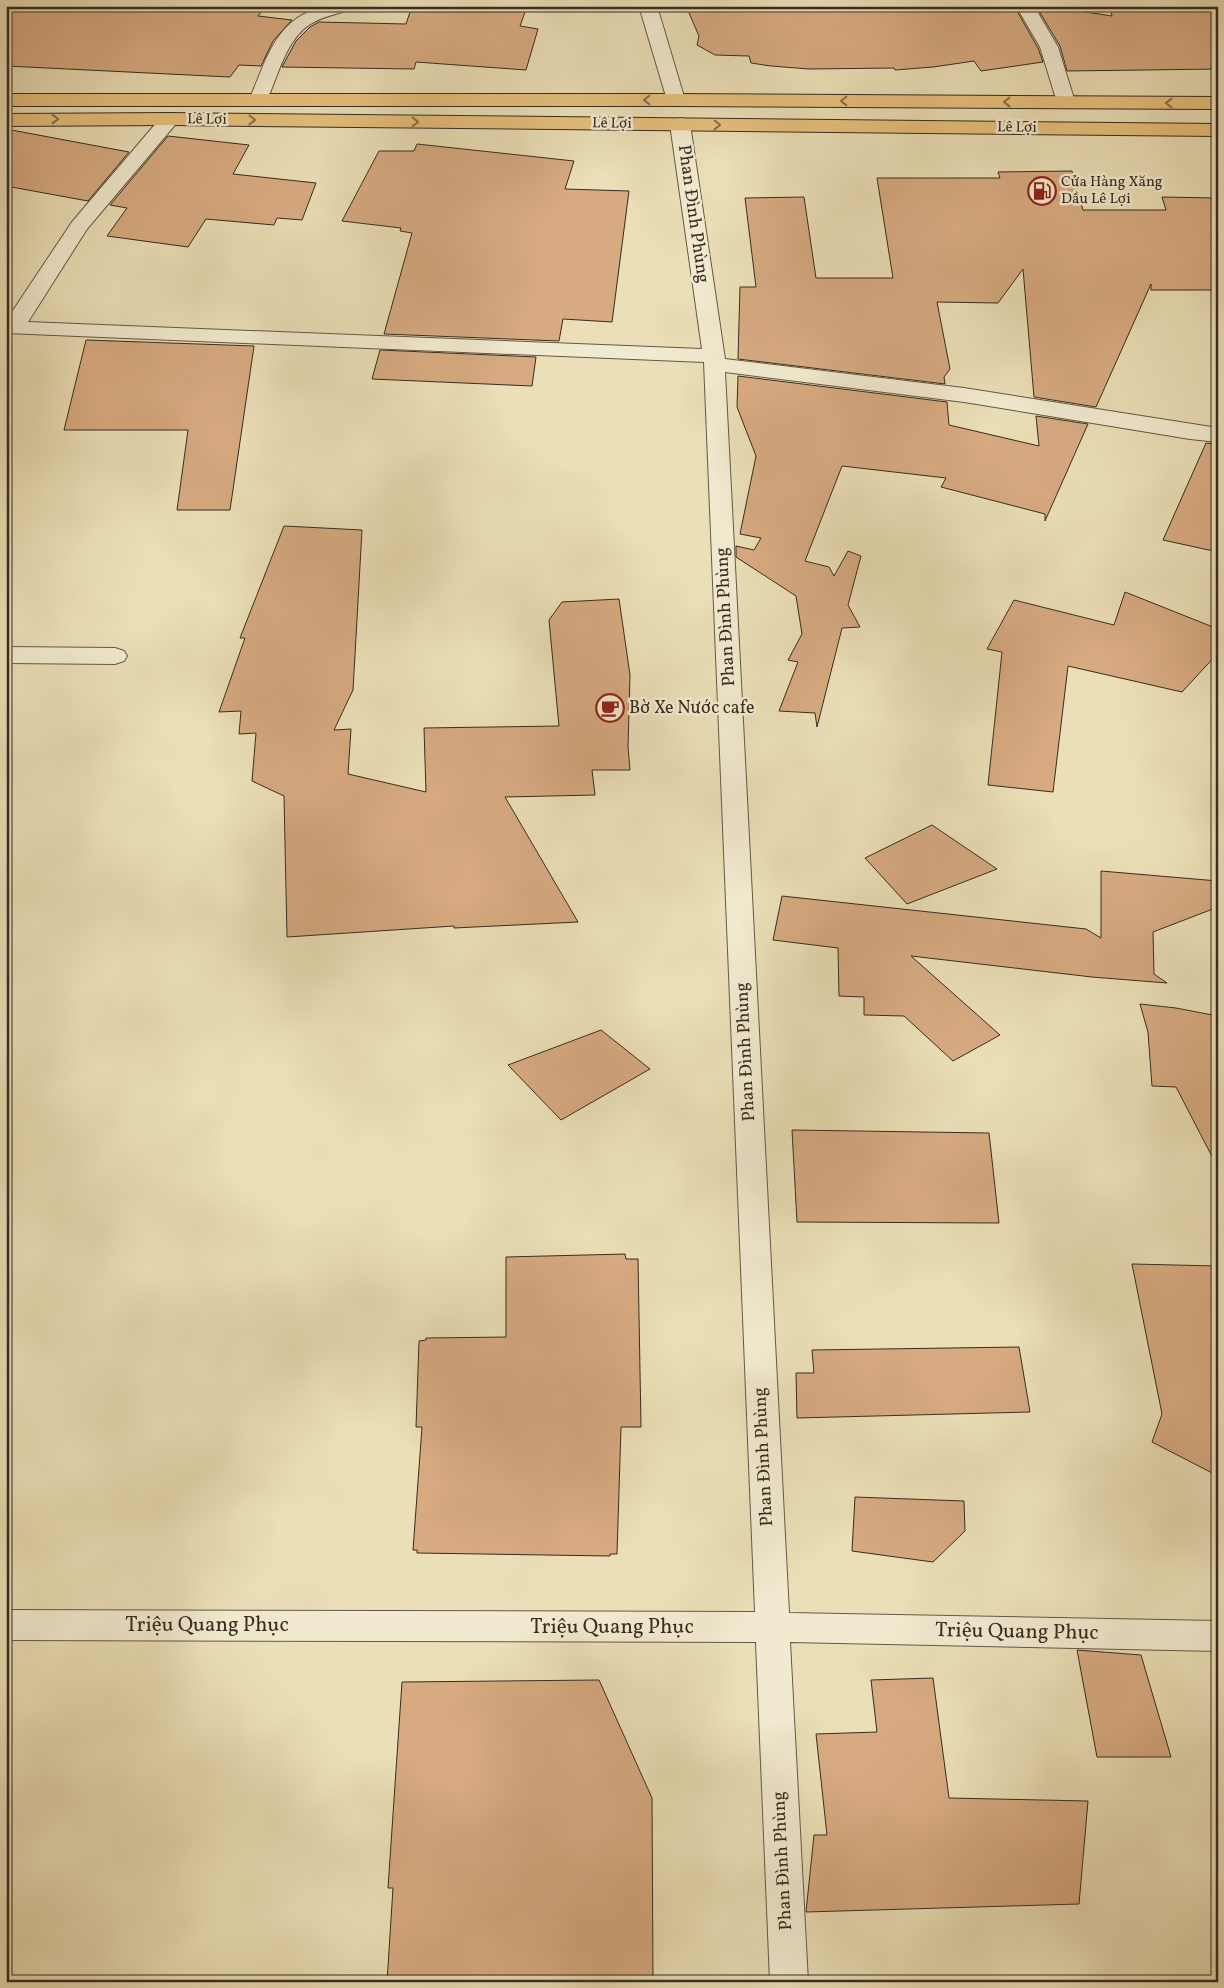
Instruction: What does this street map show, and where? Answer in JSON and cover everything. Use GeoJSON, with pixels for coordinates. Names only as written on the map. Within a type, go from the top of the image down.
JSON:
{"type":"FeatureCollection","features":[{"type":"Feature","properties":{"kind":"main road","name":"Lê Lợi"},"geometry":{"type":"LineString","coordinates":[[6,100],[258,100],[1218,130]]}},
{"type":"Feature","properties":{"kind":"main road","name":"Lê Lợi"},"geometry":{"type":"LineString","coordinates":[[6,120],[678,112],[1066,102],[1218,103]]}},
{"type":"Feature","properties":{"kind":"street"},"geometry":{"type":"LineString","coordinates":[[258,100],[289,33],[299,23],[343,6]]}},
{"type":"Feature","properties":{"kind":"street","name":"Phan Đình Phùng"},"geometry":{"type":"LineString","coordinates":[[648,6],[678,112],[714,360],[789,1982]]}},
{"type":"Feature","properties":{"kind":"street"},"geometry":{"type":"LineString","coordinates":[[1025,6],[1049,47],[1066,102]]}},
{"type":"Feature","properties":{"kind":"street"},"geometry":{"type":"LineString","coordinates":[[10,327],[79,226],[170,119]]}},
{"type":"Feature","properties":{"kind":"street"},"geometry":{"type":"LineString","coordinates":[[10,327],[714,360],[964,395],[1218,435]]}},
{"type":"Feature","properties":{"kind":"street"},"geometry":{"type":"LineString","coordinates":[[6,655],[115,656]]}},
{"type":"Feature","properties":{"kind":"street","name":"Triệu Quang Phục"},"geometry":{"type":"LineString","coordinates":[[6,1624],[772,1628],[1218,1636]]}},
{"type":"Feature","properties":{"kind":"building"},"geometry":{"type":"Polygon","coordinates":[[[6,6],[266,6],[258,16],[292,20],[273,41],[261,66],[239,65],[230,77],[6,66],[6,6]]]}},
{"type":"Feature","properties":{"kind":"building"},"geometry":{"type":"Polygon","coordinates":[[[686,6],[989,6],[993,11],[1017,11],[1038,48],[1043,62],[981,71],[974,61],[895,70],[894,68],[809,69],[751,63],[749,56],[715,55],[697,45],[699,36],[686,6]]]}},
{"type":"Feature","properties":{"kind":"building"},"geometry":{"type":"Polygon","coordinates":[[[1129,6],[1218,6],[1218,69],[1067,71],[1060,46],[1039,11],[1079,11],[1112,16],[1110,8],[1129,6]]]}},
{"type":"Feature","properties":{"kind":"building"},"geometry":{"type":"Polygon","coordinates":[[[410,12],[525,12],[520,26],[538,29],[526,70],[416,62],[414,69],[282,67],[296,41],[310,27],[319,22],[406,24],[410,12]]]}},
{"type":"Feature","properties":{"kind":"building"},"geometry":{"type":"Polygon","coordinates":[[[6,129],[129,152],[88,201],[6,186],[6,129]]]}},
{"type":"Feature","properties":{"kind":"building"},"geometry":{"type":"Polygon","coordinates":[[[168,136],[249,145],[233,174],[316,183],[302,220],[277,218],[274,225],[206,219],[188,247],[107,236],[127,208],[110,205],[168,136]]]}},
{"type":"Feature","properties":{"kind":"building"},"geometry":{"type":"Polygon","coordinates":[[[417,144],[574,161],[565,189],[629,191],[612,322],[563,319],[559,341],[384,334],[412,233],[400,231],[401,228],[342,221],[379,151],[414,151],[417,144]]]}},
{"type":"Feature","properties":{"kind":"building"},"geometry":{"type":"Polygon","coordinates":[[[1072,171],[1083,210],[1166,210],[1162,197],[1218,198],[1218,290],[1151,290],[1151,284],[1096,407],[1034,397],[1023,269],[998,303],[937,302],[950,369],[944,377],[945,384],[738,359],[740,287],[756,287],[745,198],[804,197],[816,278],[893,278],[877,178],[1000,178],[998,172],[1072,171]]]}},
{"type":"Feature","properties":{"kind":"building"},"geometry":{"type":"Polygon","coordinates":[[[86,340],[254,346],[230,510],[177,510],[188,430],[64,430],[86,340]]]}},
{"type":"Feature","properties":{"kind":"building"},"geometry":{"type":"Polygon","coordinates":[[[380,350],[536,357],[532,386],[372,379],[380,350]]]}},
{"type":"Feature","properties":{"kind":"building"},"geometry":{"type":"Polygon","coordinates":[[[738,376],[947,402],[949,425],[1039,446],[1036,416],[1088,424],[1045,521],[1045,514],[941,487],[946,478],[842,466],[805,561],[829,567],[834,576],[848,551],[861,556],[848,605],[860,627],[842,628],[817,727],[815,713],[779,711],[798,662],[788,660],[802,634],[796,596],[736,557],[736,546],[754,550],[761,538],[740,534],[756,456],[737,407],[738,376]]]}},
{"type":"Feature","properties":{"kind":"building"},"geometry":{"type":"Polygon","coordinates":[[[1206,443],[1218,444],[1218,552],[1163,540],[1206,443]]]}},
{"type":"Feature","properties":{"kind":"building"},"geometry":{"type":"Polygon","coordinates":[[[284,526],[362,530],[353,690],[334,730],[351,729],[348,774],[426,792],[424,728],[559,726],[549,620],[562,602],[619,599],[630,675],[628,747],[630,770],[592,770],[595,795],[505,797],[578,922],[454,928],[454,926],[287,937],[284,796],[252,781],[256,733],[239,734],[241,711],[219,712],[245,638],[240,638],[284,526]]]}},
{"type":"Feature","properties":{"kind":"building"},"geometry":{"type":"Polygon","coordinates":[[[1125,592],[1218,629],[1218,653],[1182,692],[1068,666],[1053,792],[988,785],[1002,652],[987,649],[1014,600],[1114,625],[1125,592]]]}},
{"type":"Feature","properties":{"kind":"building"},"geometry":{"type":"Polygon","coordinates":[[[932,825],[997,869],[907,904],[865,858],[932,825]]]}},
{"type":"Feature","properties":{"kind":"building"},"geometry":{"type":"Polygon","coordinates":[[[1101,871],[1218,881],[1218,907],[1153,932],[1154,974],[1167,983],[1092,977],[911,956],[1000,1035],[953,1061],[904,1016],[864,1015],[864,997],[839,996],[838,948],[773,940],[782,896],[1086,929],[1101,938],[1101,871]]]}},
{"type":"Feature","properties":{"kind":"building"},"geometry":{"type":"Polygon","coordinates":[[[1140,1004],[1176,1008],[1218,1016],[1218,1168],[1176,1087],[1152,1086],[1148,1032],[1140,1004]]]}},
{"type":"Feature","properties":{"kind":"building"},"geometry":{"type":"Polygon","coordinates":[[[601,1030],[650,1069],[561,1120],[508,1065],[601,1030]]]}},
{"type":"Feature","properties":{"kind":"building"},"geometry":{"type":"Polygon","coordinates":[[[792,1130],[989,1133],[999,1223],[797,1222],[792,1130]]]}},
{"type":"Feature","properties":{"kind":"building"},"geometry":{"type":"Polygon","coordinates":[[[625,1254],[626,1259],[638,1259],[641,1427],[621,1427],[617,1554],[610,1554],[610,1556],[417,1553],[417,1550],[413,1550],[422,1427],[416,1427],[419,1341],[426,1340],[426,1338],[506,1337],[506,1257],[625,1254]]]}},
{"type":"Feature","properties":{"kind":"building"},"geometry":{"type":"Polygon","coordinates":[[[1132,1264],[1218,1266],[1218,1476],[1152,1442],[1162,1414],[1132,1264]]]}},
{"type":"Feature","properties":{"kind":"building"},"geometry":{"type":"Polygon","coordinates":[[[1019,1347],[1030,1412],[797,1418],[796,1373],[814,1373],[812,1350],[1019,1347]]]}},
{"type":"Feature","properties":{"kind":"building"},"geometry":{"type":"Polygon","coordinates":[[[855,1497],[964,1501],[965,1531],[933,1562],[852,1551],[855,1497]]]}},
{"type":"Feature","properties":{"kind":"building"},"geometry":{"type":"Polygon","coordinates":[[[1077,1650],[1141,1655],[1171,1757],[1097,1757],[1077,1650]]]}},
{"type":"Feature","properties":{"kind":"building"},"geometry":{"type":"Polygon","coordinates":[[[933,1678],[949,1798],[1088,1801],[1079,1904],[806,1912],[814,1835],[827,1835],[816,1734],[877,1732],[871,1680],[933,1678]]]}},
{"type":"Feature","properties":{"kind":"building"},"geometry":{"type":"Polygon","coordinates":[[[599,1680],[652,1798],[653,1982],[387,1982],[393,1888],[388,1888],[402,1682],[599,1680]]]}},
{"type":"Feature","properties":{"kind":"place","name":"Cửa Hàng Xăng Dầu Lê Lợi"},"geometry":{"type":"Point","coordinates":[1042,191]}},
{"type":"Feature","properties":{"kind":"place","name":"Bờ Xe Nước cafe"},"geometry":{"type":"Point","coordinates":[610,708]}}]}
